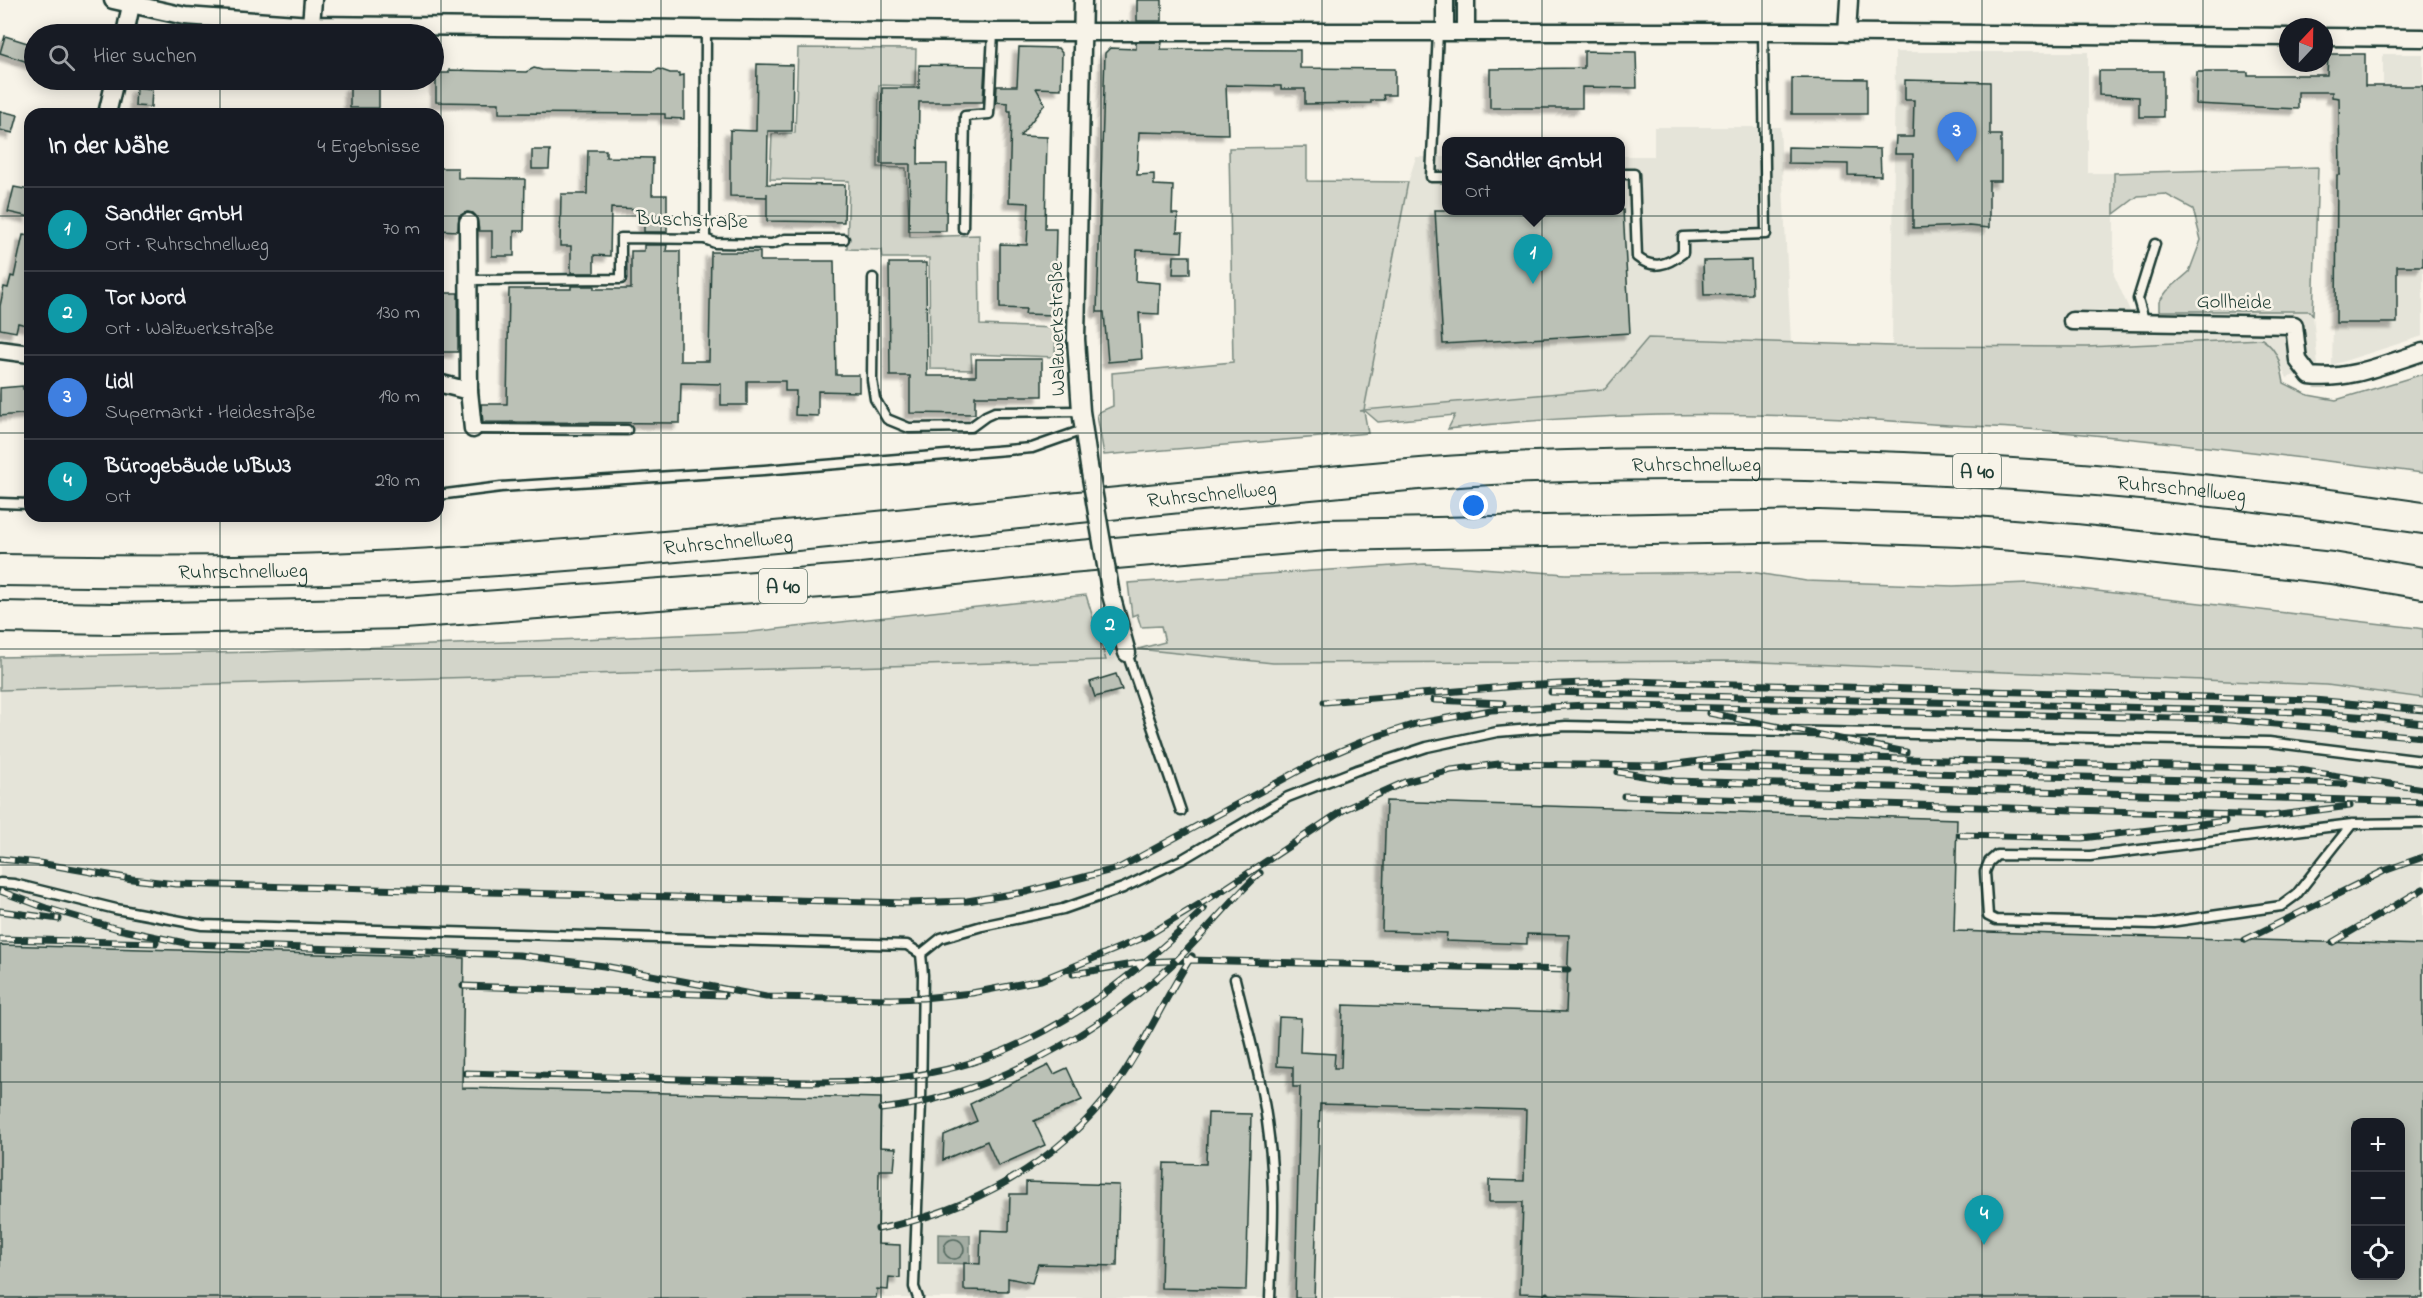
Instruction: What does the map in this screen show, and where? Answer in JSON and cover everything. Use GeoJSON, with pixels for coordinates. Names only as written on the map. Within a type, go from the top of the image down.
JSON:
{"type":"FeatureCollection","features":[{"type":"Feature","properties":{"kind":"highway","name":"Ruhrschnellweg"},"geometry":{"type":"LineString","coordinates":[[0,570],[246,571],[413,566],[809,534],[1376,477],[1529,467],[1718,462],[1942,469],[2084,478],[2321,503],[2423,518]]}},
{"type":"Feature","properties":{"kind":"highway","name":"A 40"},"geometry":{"type":"LineString","coordinates":[[0,617],[114,618],[404,613],[862,579],[1069,557],[1326,535],[1818,526],[1962,531],[2075,540],[2332,568],[2423,584]]}},
{"type":"Feature","properties":{"kind":"street"},"geometry":{"type":"LineString","coordinates":[[113,0],[185,16],[297,24]]}},
{"type":"Feature","properties":{"kind":"street"},"geometry":{"type":"LineString","coordinates":[[311,24],[313,0]]}},
{"type":"Feature","properties":{"kind":"street","name":"Walzwerkstraße"},"geometry":{"type":"LineString","coordinates":[[1083,0],[1076,339],[1083,430],[1111,595],[1127,653]]}},
{"type":"Feature","properties":{"kind":"street"},"geometry":{"type":"LineString","coordinates":[[1442,31],[1445,0]]}},
{"type":"Feature","properties":{"kind":"street"},"geometry":{"type":"LineString","coordinates":[[1466,0],[1466,31]]}},
{"type":"Feature","properties":{"kind":"street"},"geometry":{"type":"LineString","coordinates":[[1847,33],[1849,0]]}},
{"type":"Feature","properties":{"kind":"street"},"geometry":{"type":"LineString","coordinates":[[126,24],[131,5]]}},
{"type":"Feature","properties":{"kind":"street"},"geometry":{"type":"LineString","coordinates":[[444,26],[993,32],[1466,31],[2279,37]]}},
{"type":"Feature","properties":{"kind":"street"},"geometry":{"type":"LineString","coordinates":[[2333,37],[2423,38]]}},
{"type":"Feature","properties":{"kind":"street"},"geometry":{"type":"LineString","coordinates":[[108,108],[113,90]]}},
{"type":"Feature","properties":{"kind":"street"},"geometry":{"type":"LineString","coordinates":[[468,222],[469,391],[473,429]]}},
{"type":"Feature","properties":{"kind":"street","name":"Gollheide"},"geometry":{"type":"LineString","coordinates":[[2072,321],[2294,325],[2298,360],[2310,376],[2326,378],[2343,377],[2423,352]]}},
{"type":"Feature","properties":{"kind":"street"},"geometry":{"type":"LineString","coordinates":[[0,350],[24,353]]}},
{"type":"Feature","properties":{"kind":"street"},"geometry":{"type":"LineString","coordinates":[[444,385],[469,391]]}},
{"type":"Feature","properties":{"kind":"lane"},"geometry":{"type":"LineString","coordinates":[[705,239],[706,28]]}},
{"type":"Feature","properties":{"kind":"lane"},"geometry":{"type":"LineString","coordinates":[[1442,31],[1431,177],[1442,177]]}},
{"type":"Feature","properties":{"kind":"lane"},"geometry":{"type":"LineString","coordinates":[[963,228],[965,116],[989,114],[993,32]]}},
{"type":"Feature","properties":{"kind":"lane"},"geometry":{"type":"LineString","coordinates":[[1625,174],[1634,174],[1637,257],[1646,264],[1669,264],[1683,253],[1683,237],[1766,234],[1763,33]]}},
{"type":"Feature","properties":{"kind":"lane","name":"Buschstraße"},"geometry":{"type":"LineString","coordinates":[[469,280],[621,279],[621,238],[705,239],[716,243],[772,244],[785,238],[844,239]]}},
{"type":"Feature","properties":{"kind":"lane"},"geometry":{"type":"LineString","coordinates":[[2145,322],[2138,299],[2155,244]]}},
{"type":"Feature","properties":{"kind":"lane"},"geometry":{"type":"LineString","coordinates":[[873,278],[872,380],[875,399],[887,418],[909,428],[971,427],[995,412],[1081,411]]}},
{"type":"Feature","properties":{"kind":"lane"},"geometry":{"type":"LineString","coordinates":[[473,429],[627,430]]}},
{"type":"Feature","properties":{"kind":"lane"},"geometry":{"type":"LineString","coordinates":[[444,494],[501,487],[764,470],[1032,448],[1083,430]]}},
{"type":"Feature","properties":{"kind":"lane"},"geometry":{"type":"LineString","coordinates":[[0,503],[24,504]]}},
{"type":"Feature","properties":{"kind":"lane"},"geometry":{"type":"LineString","coordinates":[[1127,653],[1181,811]]}},
{"type":"Feature","properties":{"kind":"lane"},"geometry":{"type":"LineString","coordinates":[[921,954],[941,938],[982,926],[1063,909],[1124,888],[1180,860],[1288,797],[1357,770],[1427,747],[1497,732],[1566,726],[2269,742],[2423,761]]}},
{"type":"Feature","properties":{"kind":"lane"},"geometry":{"type":"LineString","coordinates":[[2352,824],[2295,895],[2281,906],[2156,924],[1996,920],[1988,916],[1986,872],[1989,862],[1997,855],[2090,856],[2352,824],[2423,823]]}},
{"type":"Feature","properties":{"kind":"lane"},"geometry":{"type":"LineString","coordinates":[[0,883],[14,884],[117,909],[202,925],[907,945],[921,954]]}},
{"type":"Feature","properties":{"kind":"lane"},"geometry":{"type":"LineString","coordinates":[[918,1298],[914,1287],[921,1102],[923,986],[921,954]]}},
{"type":"Feature","properties":{"kind":"lane"},"geometry":{"type":"LineString","coordinates":[[1234,980],[1260,1073],[1270,1138],[1272,1201],[1270,1298]]}},
{"type":"Feature","properties":{"kind":"shaded area"},"geometry":{"type":"Polygon","coordinates":[[[798,48],[916,49],[915,86],[879,85],[878,167],[906,168],[910,237],[979,235],[980,325],[1056,328],[1055,357],[971,354],[972,370],[930,369],[929,258],[883,258],[882,250],[847,249],[849,181],[770,179],[772,134],[795,133],[798,48]]]}},
{"type":"Feature","properties":{"kind":"shaded area"},"geometry":{"type":"Polygon","coordinates":[[[1895,52],[2088,52],[2088,173],[2114,173],[2114,275],[2130,311],[2310,311],[2313,315],[2318,366],[2287,378],[2271,345],[2262,339],[2087,347],[1892,346],[1895,52]]]}},
{"type":"Feature","properties":{"kind":"shaded area"},"geometry":{"type":"Polygon","coordinates":[[[2383,54],[2423,54],[2423,336],[2332,365],[2337,167],[2383,163],[2383,54]]]}},
{"type":"Feature","properties":{"kind":"shaded area"},"geometry":{"type":"Polygon","coordinates":[[[1654,127],[1780,127],[1791,343],[1648,338],[1605,389],[1364,410],[1408,182],[1416,157],[1442,157],[1442,215],[1625,215],[1625,156],[1654,156],[1654,127]]]}},
{"type":"Feature","properties":{"kind":"shaded area"},"geometry":{"type":"Polygon","coordinates":[[[1307,147],[1307,181],[1408,182],[1364,410],[1360,411],[1364,411],[1368,433],[1104,455],[1097,415],[1113,406],[1112,373],[1233,362],[1229,148],[1307,147]]]}},
{"type":"Feature","properties":{"kind":"shaded area"},"geometry":{"type":"Polygon","coordinates":[[[2318,167],[2313,315],[2310,311],[2159,311],[2159,302],[2167,291],[2189,272],[2201,240],[2193,209],[2165,194],[2138,196],[2114,214],[2114,173],[2318,167]]]}},
{"type":"Feature","properties":{"kind":"shaded area"},"geometry":{"type":"Polygon","coordinates":[[[1648,338],[1892,346],[2087,347],[2262,339],[2275,353],[2284,383],[2308,395],[2336,400],[2423,374],[2423,473],[2176,443],[2014,428],[1802,416],[1684,415],[1565,419],[1448,429],[1455,415],[1378,422],[1364,410],[1605,389],[1648,338]]]}},
{"type":"Feature","properties":{"kind":"shaded area"},"geometry":{"type":"Polygon","coordinates":[[[1425,564],[1566,574],[1751,572],[1806,581],[1953,586],[2028,583],[2417,628],[2423,629],[2423,698],[2327,685],[1736,661],[1273,663],[1138,649],[1165,642],[1161,626],[1141,627],[1137,614],[1132,616],[1128,583],[1425,564]]]}},
{"type":"Feature","properties":{"kind":"shaded area"},"geometry":{"type":"Polygon","coordinates":[[[1086,595],[1106,660],[0,690],[0,657],[259,652],[751,632],[1086,595]]]}},
{"type":"Feature","properties":{"kind":"shaded area"},"geometry":{"type":"Polygon","coordinates":[[[1138,649],[1273,663],[1736,661],[2327,685],[2423,698],[2423,1298],[0,1298],[0,690],[1106,660],[1138,649]]]}},
{"type":"Feature","properties":{"kind":"water"},"geometry":{"type":"Polygon","coordinates":[[[938,1234],[970,1235],[970,1264],[938,1263],[938,1234]]]}},
{"type":"Feature","properties":{"kind":"building"},"geometry":{"type":"Polygon","coordinates":[[[1137,0],[1162,0],[1162,21],[1137,21],[1137,0]]]}},
{"type":"Feature","properties":{"kind":"building"},"geometry":{"type":"Polygon","coordinates":[[[5,36],[24,42],[24,61],[0,53],[5,36]]]}},
{"type":"Feature","properties":{"kind":"building"},"geometry":{"type":"Polygon","coordinates":[[[1136,42],[1162,42],[1161,49],[1300,50],[1300,68],[1395,69],[1395,95],[1383,95],[1384,100],[1371,100],[1371,103],[1305,104],[1305,89],[1226,85],[1228,134],[1139,132],[1137,175],[1154,174],[1154,185],[1173,186],[1172,214],[1178,214],[1177,232],[1183,232],[1182,252],[1137,250],[1136,281],[1160,283],[1159,314],[1139,313],[1142,359],[1108,362],[1104,312],[1097,312],[1105,53],[1110,48],[1136,49],[1136,42]]]}},
{"type":"Feature","properties":{"kind":"building"},"geometry":{"type":"Polygon","coordinates":[[[1019,47],[1058,48],[1062,53],[1061,89],[1036,88],[1045,104],[1020,136],[1047,137],[1045,229],[1056,229],[1054,315],[1025,314],[1026,309],[1000,308],[1000,244],[1027,245],[1029,203],[1009,202],[1011,111],[1008,111],[1008,103],[996,102],[997,86],[1017,86],[1019,47]]]}},
{"type":"Feature","properties":{"kind":"building"},"geometry":{"type":"Polygon","coordinates":[[[1584,51],[1636,52],[1637,88],[1582,87],[1582,108],[1490,108],[1490,69],[1584,68],[1584,51]]]}},
{"type":"Feature","properties":{"kind":"building"},"geometry":{"type":"Polygon","coordinates":[[[2333,54],[2365,54],[2365,86],[2423,86],[2423,266],[2397,266],[2397,323],[2336,323],[2337,175],[2340,175],[2339,98],[2332,97],[2332,92],[2298,92],[2298,109],[2196,104],[2197,72],[2248,72],[2248,75],[2327,75],[2327,72],[2333,72],[2333,54]]]}},
{"type":"Feature","properties":{"kind":"building"},"geometry":{"type":"Polygon","coordinates":[[[757,64],[793,65],[792,131],[768,131],[767,184],[845,185],[844,222],[767,221],[767,197],[730,196],[730,130],[756,131],[757,64]]]}},
{"type":"Feature","properties":{"kind":"building"},"geometry":{"type":"Polygon","coordinates":[[[919,65],[985,66],[983,102],[919,102],[918,164],[947,164],[946,231],[909,231],[910,164],[881,164],[882,88],[919,88],[919,65]]]}},
{"type":"Feature","properties":{"kind":"building"},"geometry":{"type":"Polygon","coordinates":[[[534,68],[654,72],[659,69],[679,73],[679,76],[684,75],[684,119],[665,118],[665,114],[499,113],[499,103],[436,102],[436,90],[444,90],[444,73],[449,73],[449,70],[526,72],[534,68]]]}},
{"type":"Feature","properties":{"kind":"building"},"geometry":{"type":"Polygon","coordinates":[[[2099,71],[2163,71],[2163,117],[2139,117],[2139,97],[2099,95],[2099,71]]]}},
{"type":"Feature","properties":{"kind":"building"},"geometry":{"type":"Polygon","coordinates":[[[1792,78],[1867,79],[1867,114],[1792,114],[1792,78]]]}},
{"type":"Feature","properties":{"kind":"building"},"geometry":{"type":"Polygon","coordinates":[[[1905,80],[1990,82],[1990,135],[2001,135],[2001,181],[1989,181],[1989,228],[1969,226],[1913,228],[1913,154],[1895,154],[1896,137],[1913,137],[1914,100],[1905,100],[1905,80]]]}},
{"type":"Feature","properties":{"kind":"building"},"geometry":{"type":"Polygon","coordinates":[[[136,90],[152,90],[151,107],[135,106],[136,90]]]}},
{"type":"Feature","properties":{"kind":"building"},"geometry":{"type":"Polygon","coordinates":[[[350,90],[379,90],[379,108],[350,108],[350,90]]]}},
{"type":"Feature","properties":{"kind":"building"},"geometry":{"type":"Polygon","coordinates":[[[0,111],[18,115],[13,133],[0,130],[0,111]]]}},
{"type":"Feature","properties":{"kind":"building"},"geometry":{"type":"Polygon","coordinates":[[[1788,147],[1880,149],[1881,176],[1848,175],[1848,164],[1788,163],[1788,147]]]}},
{"type":"Feature","properties":{"kind":"building"},"geometry":{"type":"Polygon","coordinates":[[[532,150],[550,150],[549,169],[532,169],[532,150]]]}},
{"type":"Feature","properties":{"kind":"building"},"geometry":{"type":"Polygon","coordinates":[[[588,150],[606,150],[606,157],[653,158],[652,195],[667,195],[667,232],[644,232],[644,209],[611,208],[610,256],[594,255],[594,273],[571,273],[571,246],[560,246],[561,194],[587,194],[588,150]]]}},
{"type":"Feature","properties":{"kind":"building"},"geometry":{"type":"Polygon","coordinates":[[[444,168],[458,168],[458,178],[525,179],[524,231],[514,231],[514,256],[492,256],[492,231],[479,231],[477,217],[473,213],[467,212],[459,216],[458,231],[444,230],[444,168]]]}},
{"type":"Feature","properties":{"kind":"building"},"geometry":{"type":"Polygon","coordinates":[[[14,187],[24,189],[24,216],[8,212],[14,187]]]}},
{"type":"Feature","properties":{"kind":"building"},"geometry":{"type":"Polygon","coordinates":[[[1435,210],[1442,210],[1442,215],[1623,215],[1630,333],[1443,344],[1435,210]]]}},
{"type":"Feature","properties":{"kind":"building"},"geometry":{"type":"Polygon","coordinates":[[[24,235],[24,324],[18,323],[16,332],[0,329],[0,306],[4,287],[8,288],[11,276],[14,277],[24,235]]]}},
{"type":"Feature","properties":{"kind":"building"},"geometry":{"type":"Polygon","coordinates":[[[644,245],[667,245],[666,251],[680,251],[680,361],[709,361],[711,252],[760,252],[760,261],[834,261],[836,375],[859,375],[859,392],[818,391],[818,416],[795,415],[796,391],[785,391],[785,381],[747,381],[747,405],[721,405],[721,384],[681,383],[680,423],[483,422],[481,404],[507,404],[509,289],[571,289],[571,286],[594,286],[594,289],[631,289],[631,251],[644,251],[644,245]]]}},
{"type":"Feature","properties":{"kind":"building"},"geometry":{"type":"Polygon","coordinates":[[[1174,256],[1190,256],[1190,274],[1173,274],[1174,256]]]}},
{"type":"Feature","properties":{"kind":"building"},"geometry":{"type":"Polygon","coordinates":[[[1751,260],[1752,294],[1704,295],[1703,261],[1751,260]]]}},
{"type":"Feature","properties":{"kind":"building"},"geometry":{"type":"Polygon","coordinates":[[[889,263],[926,263],[927,376],[976,376],[976,359],[1042,359],[1042,396],[975,396],[975,414],[910,413],[910,376],[890,376],[889,263]]]}},
{"type":"Feature","properties":{"kind":"building"},"geometry":{"type":"Polygon","coordinates":[[[444,293],[458,293],[458,352],[444,352],[444,293]]]}},
{"type":"Feature","properties":{"kind":"building"},"geometry":{"type":"Polygon","coordinates":[[[23,386],[24,414],[0,416],[0,388],[23,386]]]}},
{"type":"Feature","properties":{"kind":"building"},"geometry":{"type":"Polygon","coordinates":[[[1116,674],[1122,690],[1095,697],[1090,682],[1116,674]]]}},
{"type":"Feature","properties":{"kind":"building"},"geometry":{"type":"Polygon","coordinates":[[[1386,801],[1957,819],[1954,931],[2423,945],[2423,1298],[1654,1298],[1520,1293],[1523,1202],[1489,1202],[1489,1180],[1524,1181],[1526,1110],[1320,1104],[1314,1298],[1295,1298],[1300,1087],[1293,1087],[1293,1067],[1277,1066],[1279,1017],[1301,1018],[1300,1052],[1335,1054],[1334,1068],[1341,1068],[1343,1005],[1566,1012],[1569,935],[1527,934],[1527,944],[1446,941],[1447,933],[1382,931],[1386,801]]]}},
{"type":"Feature","properties":{"kind":"building"},"geometry":{"type":"Polygon","coordinates":[[[0,945],[464,958],[462,1088],[881,1098],[880,1147],[896,1148],[894,1170],[879,1170],[878,1244],[900,1245],[900,1278],[889,1277],[888,1290],[877,1289],[876,1298],[0,1298],[0,945]]]}},
{"type":"Feature","properties":{"kind":"building"},"geometry":{"type":"Polygon","coordinates":[[[1049,1065],[1054,1074],[1067,1068],[1082,1100],[1034,1121],[1045,1145],[998,1166],[987,1141],[943,1160],[944,1135],[977,1121],[970,1104],[1049,1065]]]}},
{"type":"Feature","properties":{"kind":"building"},"geometry":{"type":"Polygon","coordinates":[[[1208,1113],[1251,1114],[1246,1290],[1161,1288],[1164,1163],[1206,1164],[1208,1113]]]}},
{"type":"Feature","properties":{"kind":"building"},"geometry":{"type":"Polygon","coordinates":[[[1026,1182],[1119,1185],[1117,1266],[1038,1264],[1032,1283],[1008,1278],[1008,1291],[964,1290],[964,1263],[980,1264],[981,1230],[1009,1231],[1010,1194],[1026,1194],[1026,1182]]]}},
{"type":"Feature","properties":{"kind":"railway"},"geometry":{"type":"LineString","coordinates":[[1324,702],[1518,686],[1627,681],[2314,700],[2423,710]]}},
{"type":"Feature","properties":{"kind":"railway"},"geometry":{"type":"LineString","coordinates":[[1551,692],[2302,712],[2423,723]]}},
{"type":"Feature","properties":{"kind":"railway"},"geometry":{"type":"LineString","coordinates":[[1434,700],[1503,703]]}},
{"type":"Feature","properties":{"kind":"railway"},"geometry":{"type":"LineString","coordinates":[[0,859],[176,884],[908,903],[967,901],[1026,892],[1119,868],[1319,760],[1366,740],[1415,724],[1491,710],[1586,705],[2218,719],[2423,737]]}},
{"type":"Feature","properties":{"kind":"railway"},"geometry":{"type":"LineString","coordinates":[[1709,713],[1906,752]]}},
{"type":"Feature","properties":{"kind":"railway"},"geometry":{"type":"LineString","coordinates":[[0,891],[46,908],[118,929],[190,944],[519,955],[604,966],[766,997],[923,998],[972,993],[1041,980],[1145,937],[1223,890],[1345,809],[1405,782],[1451,770],[1499,764],[1661,766],[1747,755],[2292,769],[2423,789]]}},
{"type":"Feature","properties":{"kind":"railway"},"geometry":{"type":"LineString","coordinates":[[1703,767],[2345,784]]}},
{"type":"Feature","properties":{"kind":"railway"},"geometry":{"type":"LineString","coordinates":[[1618,772],[1675,781],[2423,802]]}},
{"type":"Feature","properties":{"kind":"railway"},"geometry":{"type":"LineString","coordinates":[[1624,796],[2271,816]]}},
{"type":"Feature","properties":{"kind":"railway"},"geometry":{"type":"LineString","coordinates":[[2264,817],[2350,806]]}},
{"type":"Feature","properties":{"kind":"railway"},"geometry":{"type":"LineString","coordinates":[[1960,835],[2082,838],[2225,821]]}},
{"type":"Feature","properties":{"kind":"railway"},"geometry":{"type":"LineString","coordinates":[[2245,940],[2384,871],[2423,857]]}},
{"type":"Feature","properties":{"kind":"railway"},"geometry":{"type":"LineString","coordinates":[[881,1109],[921,1102],[961,1091],[1039,1058],[1076,1037],[1112,1013],[1175,962],[1260,873]]}},
{"type":"Feature","properties":{"kind":"railway"},"geometry":{"type":"LineString","coordinates":[[2333,942],[2423,889]]}},
{"type":"Feature","properties":{"kind":"railway"},"geometry":{"type":"LineString","coordinates":[[466,1073],[817,1082],[886,1079],[952,1068],[1016,1045],[1074,1014],[1129,975],[1204,909]]}},
{"type":"Feature","properties":{"kind":"railway"},"geometry":{"type":"LineString","coordinates":[[0,911],[59,919]]}},
{"type":"Feature","properties":{"kind":"railway"},"geometry":{"type":"LineString","coordinates":[[0,939],[156,943]]}},
{"type":"Feature","properties":{"kind":"railway"},"geometry":{"type":"LineString","coordinates":[[878,1229],[946,1210],[979,1196],[1010,1180],[1067,1138],[1093,1114],[1126,1070],[1192,956]]}},
{"type":"Feature","properties":{"kind":"railway"},"geometry":{"type":"LineString","coordinates":[[1073,974],[1145,962],[1190,960],[1568,970]]}},
{"type":"Feature","properties":{"kind":"railway"},"geometry":{"type":"LineString","coordinates":[[463,986],[724,995]]}},
{"type":"Feature","properties":{"kind":"place","name":"Lidl"},"geometry":{"type":"Point","coordinates":[1957,162]}},
{"type":"Feature","properties":{"kind":"place","name":"Sandtler GmbH"},"geometry":{"type":"Point","coordinates":[1533,284]}},
{"type":"Feature","properties":{"kind":"place","name":"Tor Nord"},"geometry":{"type":"Point","coordinates":[1110,656]}},
{"type":"Feature","properties":{"kind":"place","name":"Bürogebäude WBW3"},"geometry":{"type":"Point","coordinates":[1984,1245]}}]}
